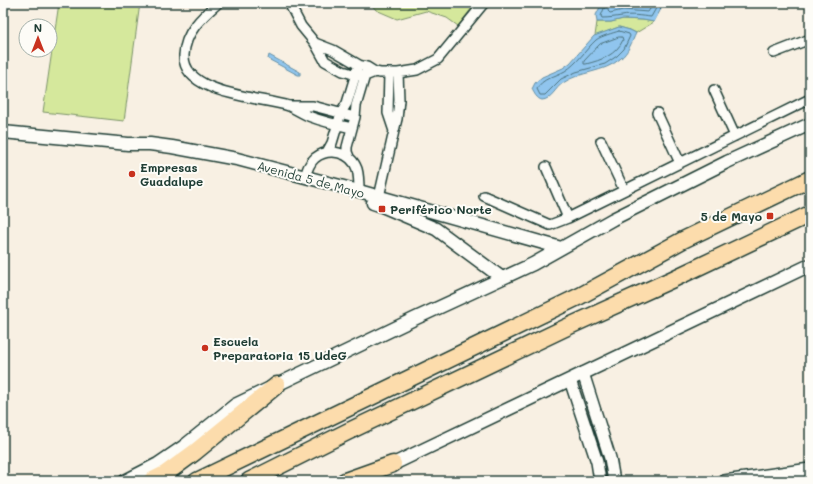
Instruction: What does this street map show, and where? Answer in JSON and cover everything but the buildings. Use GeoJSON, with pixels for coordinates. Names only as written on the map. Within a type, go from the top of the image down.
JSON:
{"type":"FeatureCollection","features":[{"type":"Feature","properties":{"kind":"highway"},"geometry":{"type":"LineString","coordinates":[[197,481],[580,296],[683,240],[810,179]]}},
{"type":"Feature","properties":{"kind":"highway"},"geometry":{"type":"LineString","coordinates":[[249,481],[565,328],[810,214]]}},
{"type":"Feature","properties":{"kind":"highway"},"geometry":{"type":"LineString","coordinates":[[151,481],[165,474],[195,452],[277,385]]}},
{"type":"Feature","properties":{"kind":"highway"},"geometry":{"type":"LineString","coordinates":[[345,481],[393,464]]}},
{"type":"Feature","properties":{"kind":"main road"},"geometry":{"type":"LineString","coordinates":[[125,481],[158,464],[183,447],[235,405],[533,264],[613,219],[727,162],[810,124]]}},
{"type":"Feature","properties":{"kind":"main road","name":"Avenida 5 de Mayo"},"geometry":{"type":"LineString","coordinates":[[3,132],[128,144],[150,144],[237,159],[561,248]]}},
{"type":"Feature","properties":{"kind":"main road","name":"Avenida 5 de Mayo"},"geometry":{"type":"LineString","coordinates":[[128,144],[138,148],[205,159],[240,167],[382,206],[436,229],[502,278]]}},
{"type":"Feature","properties":{"kind":"main road"},"geometry":{"type":"LineString","coordinates":[[359,481],[810,265]]}},
{"type":"Feature","properties":{"kind":"street"},"geometry":{"type":"LineString","coordinates":[[218,3],[206,13],[187,38],[184,48],[184,58],[187,69],[195,78],[206,85],[230,94],[289,106],[313,106],[355,117]]}},
{"type":"Feature","properties":{"kind":"street"},"geometry":{"type":"LineString","coordinates":[[288,3],[301,26],[315,42],[325,61],[343,71],[380,73],[417,70],[438,59],[484,3]]}},
{"type":"Feature","properties":{"kind":"street"},"geometry":{"type":"LineString","coordinates":[[774,53],[810,39]]}},
{"type":"Feature","properties":{"kind":"street"},"geometry":{"type":"LineString","coordinates":[[315,42],[333,50],[364,71]]}},
{"type":"Feature","properties":{"kind":"street"},"geometry":{"type":"LineString","coordinates":[[327,152],[332,143],[341,113],[364,71]]}},
{"type":"Feature","properties":{"kind":"street"},"geometry":{"type":"LineString","coordinates":[[349,158],[347,147],[355,117],[364,71]]}},
{"type":"Feature","properties":{"kind":"street"},"geometry":{"type":"LineString","coordinates":[[379,197],[397,119],[399,100],[394,73]]}},
{"type":"Feature","properties":{"kind":"street"},"geometry":{"type":"LineString","coordinates":[[714,90],[735,136]]}},
{"type":"Feature","properties":{"kind":"street"},"geometry":{"type":"LineString","coordinates":[[484,196],[550,225],[568,218],[680,162],[810,100]]}},
{"type":"Feature","properties":{"kind":"street"},"geometry":{"type":"LineString","coordinates":[[289,106],[310,117],[352,128]]}},
{"type":"Feature","properties":{"kind":"street"},"geometry":{"type":"LineString","coordinates":[[657,114],[680,162]]}},
{"type":"Feature","properties":{"kind":"street"},"geometry":{"type":"LineString","coordinates":[[601,141],[624,190]]}},
{"type":"Feature","properties":{"kind":"street"},"geometry":{"type":"LineString","coordinates":[[305,177],[308,166],[314,159],[320,154],[335,152],[349,158],[354,163],[359,179],[358,191]]}},
{"type":"Feature","properties":{"kind":"street"},"geometry":{"type":"LineString","coordinates":[[546,167],[568,218]]}},
{"type":"Feature","properties":{"kind":"street"},"geometry":{"type":"LineString","coordinates":[[583,373],[610,458],[614,481]]}},
{"type":"Feature","properties":{"kind":"street"},"geometry":{"type":"LineString","coordinates":[[570,380],[596,462],[600,481]]}},
{"type":"Feature","properties":{"kind":"street"},"geometry":{"type":"LineString","coordinates":[[596,462],[610,458]]}},
{"type":"Feature","properties":{"kind":"street"},"geometry":{"type":"LineString","coordinates":[[794,477],[810,469]]}},
{"type":"Feature","properties":{"kind":"street"},"geometry":{"type":"LineString","coordinates":[[724,481],[794,477],[810,478]]}},
{"type":"Feature","properties":{"kind":"green space"},"geometry":{"type":"Polygon","coordinates":[[[59,3],[140,3],[124,121],[43,112],[51,58],[58,58],[58,18],[57,18],[59,3]]]}},
{"type":"Feature","properties":{"kind":"green space"},"geometry":{"type":"Polygon","coordinates":[[[370,3],[475,4],[458,26],[447,18],[426,11],[397,19],[376,10],[370,3]]]}},
{"type":"Feature","properties":{"kind":"green space"},"geometry":{"type":"Polygon","coordinates":[[[623,19],[654,22],[636,33],[619,27],[595,36],[597,22],[611,22],[623,19]]]}},
{"type":"Feature","properties":{"kind":"water"},"geometry":{"type":"Polygon","coordinates":[[[602,3],[663,3],[654,22],[623,19],[611,22],[597,22],[596,15],[602,3]]]}},
{"type":"Feature","properties":{"kind":"water"},"geometry":{"type":"Polygon","coordinates":[[[619,27],[636,33],[628,51],[623,57],[607,67],[570,79],[560,85],[548,98],[542,100],[536,96],[532,89],[535,83],[542,77],[563,68],[570,63],[594,36],[619,27]]]}},
{"type":"Feature","properties":{"kind":"water"},"geometry":{"type":"Polygon","coordinates":[[[269,55],[300,72],[300,75],[268,59],[269,55]]]}},
{"type":"Feature","properties":{"kind":"place","name":"Empresas Guadalupe"},"geometry":{"type":"Point","coordinates":[132,174]}},
{"type":"Feature","properties":{"kind":"place","name":"Periférico Norte"},"geometry":{"type":"Point","coordinates":[382,209]}},
{"type":"Feature","properties":{"kind":"place","name":"5 de Mayo"},"geometry":{"type":"Point","coordinates":[770,216]}},
{"type":"Feature","properties":{"kind":"place","name":"Escuela Preparatoria 15 UdeG"},"geometry":{"type":"Point","coordinates":[205,348]}}]}
